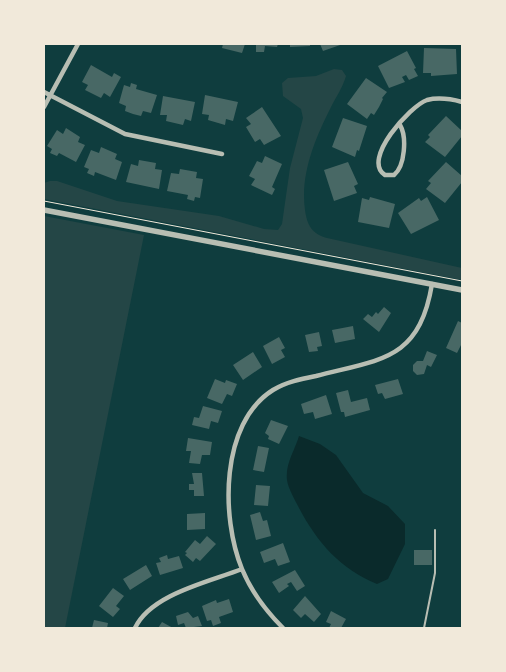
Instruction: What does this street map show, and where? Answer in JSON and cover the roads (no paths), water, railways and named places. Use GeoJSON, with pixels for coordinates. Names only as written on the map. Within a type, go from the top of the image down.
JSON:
{"type":"FeatureCollection","features":[{"type":"Feature","properties":{"kind":"street"},"geometry":{"type":"LineString","coordinates":[[44,107],[78,44]]}},
{"type":"Feature","properties":{"kind":"street"},"geometry":{"type":"LineString","coordinates":[[44,92],[125,134],[222,154]]}},
{"type":"Feature","properties":{"kind":"street"},"geometry":{"type":"LineString","coordinates":[[400,125],[404,135],[401,164],[396,173],[388,176],[379,170],[378,161],[390,132],[400,125],[412,109],[428,100],[443,98],[462,102]]}},
{"type":"Feature","properties":{"kind":"street"},"geometry":{"type":"LineString","coordinates":[[44,210],[462,290]]}},
{"type":"Feature","properties":{"kind":"street"},"geometry":{"type":"LineString","coordinates":[[282,628],[261,603],[242,569],[232,536],[229,493],[234,451],[247,416],[262,398],[283,385],[374,361],[395,353],[413,337],[420,327],[425,316],[432,284]]}},
{"type":"Feature","properties":{"kind":"street"},"geometry":{"type":"LineString","coordinates":[[135,628],[141,617],[157,603],[242,569]]}},
{"type":"Feature","properties":{"kind":"lane"},"geometry":{"type":"LineString","coordinates":[[424,628],[435,573],[435,530]]}}]}
